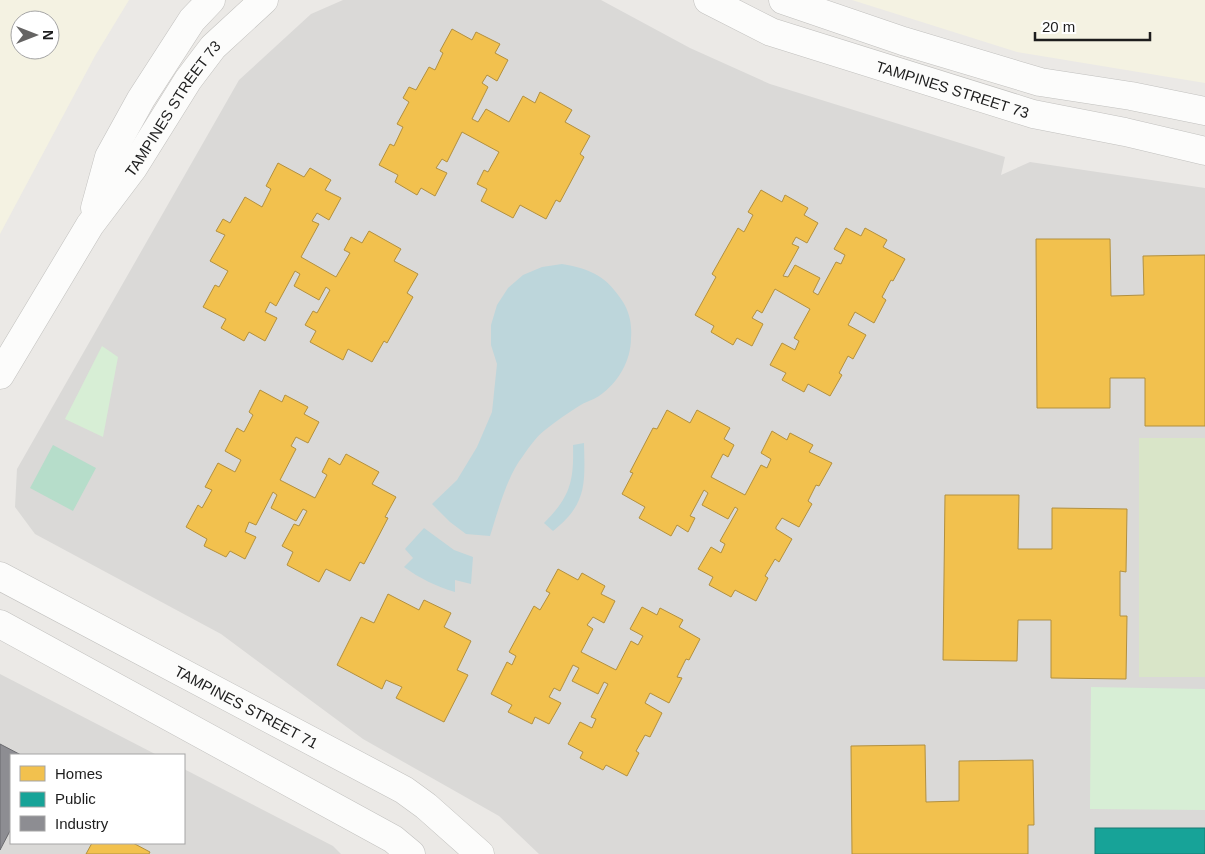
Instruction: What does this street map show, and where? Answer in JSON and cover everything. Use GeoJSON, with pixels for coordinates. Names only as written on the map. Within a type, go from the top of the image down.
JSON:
{"type":"FeatureCollection","features":[{"type":"Feature","properties":{"kind":"street","name":"TAMPINES STREET 73"},"geometry":{"type":"LineString","coordinates":[[90,225],[109,157],[164,62],[192,20],[211,0]]}},
{"type":"Feature","properties":{"kind":"street","name":"TAMPINES STREET 73"},"geometry":{"type":"LineString","coordinates":[[0,376],[90,225],[133,168],[188,80],[213,47],[264,0]]}},
{"type":"Feature","properties":{"kind":"street","name":"TAMPINES STREET 73"},"geometry":{"type":"LineString","coordinates":[[708,0],[771,32],[967,94],[1033,114],[1125,132],[1205,151]]}},
{"type":"Feature","properties":{"kind":"street"},"geometry":{"type":"LineString","coordinates":[[783,0],[903,41],[1040,82],[1131,96],[1205,111]]}},
{"type":"Feature","properties":{"kind":"street","name":"TAMPINES STREET 71"},"geometry":{"type":"LineString","coordinates":[[0,576],[404,790],[426,806],[480,854]]}},
{"type":"Feature","properties":{"kind":"street"},"geometry":{"type":"LineString","coordinates":[[0,624],[393,839],[412,854]]}},
{"type":"Feature","properties":{"kind":"shaded area"},"geometry":{"type":"Polygon","coordinates":[[[0,0],[129,0],[95,56],[0,234],[0,0]]]}},
{"type":"Feature","properties":{"kind":"shaded area"},"geometry":{"type":"Polygon","coordinates":[[[343,0],[601,0],[690,48],[770,84],[1005,157],[1001,175],[1030,162],[1205,188],[1205,854],[539,854],[499,816],[363,739],[221,634],[35,534],[15,507],[17,469],[239,80],[311,14],[343,0]]]}},
{"type":"Feature","properties":{"kind":"shaded area"},"geometry":{"type":"Polygon","coordinates":[[[852,0],[1205,0],[1205,83],[1017,52],[852,0]]]}},
{"type":"Feature","properties":{"kind":"shaded area"},"geometry":{"type":"Polygon","coordinates":[[[0,674],[155,754],[10,754],[10,844],[185,844],[185,770],[333,846],[341,854],[0,854],[0,674]]]}},
{"type":"Feature","properties":{"kind":"green space"},"geometry":{"type":"Polygon","coordinates":[[[102,346],[118,357],[103,437],[65,419],[102,346]]]}},
{"type":"Feature","properties":{"kind":"green space"},"geometry":{"type":"Polygon","coordinates":[[[1139,438],[1205,438],[1205,677],[1139,677],[1139,438]]]}},
{"type":"Feature","properties":{"kind":"green space"},"geometry":{"type":"Polygon","coordinates":[[[53,445],[96,468],[73,511],[30,488],[53,445]]]}},
{"type":"Feature","properties":{"kind":"green space"},"geometry":{"type":"Polygon","coordinates":[[[1091,687],[1205,689],[1205,810],[1090,809],[1091,687]]]}},
{"type":"Feature","properties":{"kind":"water"},"geometry":{"type":"Polygon","coordinates":[[[562,264],[582,269],[598,276],[605,280],[617,293],[629,315],[631,329],[629,355],[622,371],[606,391],[562,417],[542,432],[533,442],[512,473],[490,536],[466,534],[450,522],[432,504],[457,480],[477,447],[492,412],[497,364],[491,345],[491,325],[497,305],[508,288],[523,275],[542,267],[562,264]]]}},
{"type":"Feature","properties":{"kind":"water"},"geometry":{"type":"Polygon","coordinates":[[[584,443],[584,482],[582,492],[572,512],[553,531],[544,523],[560,505],[569,488],[573,469],[573,445],[584,443]]]}},
{"type":"Feature","properties":{"kind":"water"},"geometry":{"type":"Polygon","coordinates":[[[424,528],[454,550],[473,557],[471,584],[455,580],[455,592],[428,582],[404,567],[413,558],[405,549],[424,528]]]}},
{"type":"Feature","properties":{"kind":"building: Homes"},"geometry":{"type":"Polygon","coordinates":[[[452,29],[472,40],[476,32],[500,44],[495,53],[508,60],[497,81],[487,75],[482,83],[488,87],[472,119],[478,122],[486,109],[509,122],[523,96],[535,103],[540,92],[572,110],[565,122],[590,136],[580,154],[584,157],[560,202],[556,200],[546,219],[520,205],[513,218],[481,201],[487,189],[477,184],[484,170],[488,172],[499,152],[462,132],[447,162],[442,159],[436,168],[447,173],[435,196],[421,188],[417,195],[395,182],[398,175],[379,165],[390,144],[394,146],[403,127],[397,124],[409,102],[403,98],[409,87],[416,90],[429,67],[435,70],[443,53],[440,51],[452,29]]]}},
{"type":"Feature","properties":{"kind":"building: Homes"},"geometry":{"type":"Polygon","coordinates":[[[278,163],[304,177],[310,168],[331,180],[325,190],[341,198],[329,220],[317,213],[312,221],[319,224],[301,257],[336,277],[350,253],[344,250],[351,237],[362,243],[369,231],[401,249],[394,261],[418,274],[407,293],[413,297],[387,343],[384,341],[372,362],[348,349],[343,360],[310,342],[316,331],[305,325],[313,311],[317,313],[330,290],[326,287],[319,300],[294,286],[300,274],[295,271],[276,306],[270,302],[265,312],[277,318],[265,341],[249,332],[244,341],[221,328],[226,319],[203,307],[215,285],[219,287],[228,271],[210,261],[225,235],[216,231],[223,219],[230,223],[245,197],[262,207],[271,189],[266,186],[278,163]]]}},
{"type":"Feature","properties":{"kind":"building: Homes"},"geometry":{"type":"Polygon","coordinates":[[[761,190],[782,202],[785,195],[808,208],[804,215],[818,223],[807,243],[796,237],[792,244],[799,247],[783,276],[788,277],[795,265],[820,278],[813,292],[818,295],[836,262],[841,264],[845,255],[834,249],[846,228],[861,236],[865,228],[887,240],[883,247],[905,259],[882,297],[886,300],[874,323],[855,312],[848,325],[866,335],[853,359],[848,356],[839,373],[842,375],[830,396],[808,384],[804,392],[782,380],[786,373],[770,365],[782,343],[795,350],[799,341],[794,338],[810,309],[775,289],[762,313],[757,310],[752,318],[763,324],[752,346],[737,338],[733,345],[711,332],[714,326],[695,315],[716,277],[712,274],[738,228],[744,232],[753,215],[748,212],[761,190]]]}},
{"type":"Feature","properties":{"kind":"building: Homes"},"geometry":{"type":"Polygon","coordinates":[[[1036,239],[1110,239],[1111,296],[1144,295],[1143,256],[1205,255],[1205,426],[1145,426],[1145,378],[1110,378],[1110,408],[1037,408],[1036,239]]]}},
{"type":"Feature","properties":{"kind":"building: Homes"},"geometry":{"type":"Polygon","coordinates":[[[260,390],[282,402],[285,395],[308,407],[304,414],[319,422],[308,443],[296,437],[291,446],[296,449],[280,480],[315,498],[327,475],[322,472],[329,458],[340,465],[346,454],[379,472],[372,484],[396,497],[385,517],[388,518],[364,564],[360,562],[350,581],[326,569],[319,582],[287,565],[293,552],[282,546],[294,524],[299,526],[307,511],[303,509],[296,521],[271,508],[277,495],[273,492],[256,525],[249,522],[245,532],[256,537],[245,559],[230,551],[226,557],[204,546],[207,539],[186,527],[198,505],[202,508],[212,490],[205,487],[218,463],[235,472],[241,460],[225,451],[237,428],[244,432],[253,415],[249,412],[260,390]]]}},
{"type":"Feature","properties":{"kind":"building: Homes"},"geometry":{"type":"Polygon","coordinates":[[[667,410],[690,423],[697,410],[730,428],[724,439],[734,445],[728,457],[723,454],[711,477],[745,495],[761,465],[767,468],[771,459],[761,453],[772,431],[787,440],[790,433],[813,445],[809,452],[832,463],[819,486],[816,485],[808,501],[812,504],[799,527],[782,518],[776,527],[776,529],[792,539],[779,562],[775,559],[765,576],[768,578],[756,601],[735,590],[731,597],[709,585],[713,577],[698,569],[711,547],[721,553],[725,544],[720,541],[738,509],[735,507],[728,519],[702,505],[708,493],[704,490],[690,516],[695,518],[688,532],[677,525],[671,536],[639,518],[645,507],[622,494],[633,473],[630,472],[653,428],[657,429],[667,410]]]}},
{"type":"Feature","properties":{"kind":"building: Homes"},"geometry":{"type":"Polygon","coordinates":[[[945,495],[1019,495],[1018,549],[1052,549],[1052,508],[1127,509],[1126,572],[1120,571],[1120,616],[1127,616],[1126,679],[1051,678],[1051,620],[1018,620],[1017,661],[943,660],[945,495]]]}},
{"type":"Feature","properties":{"kind":"building: Homes"},"geometry":{"type":"Polygon","coordinates":[[[558,569],[578,580],[582,573],[605,586],[601,594],[615,601],[604,623],[593,617],[587,625],[593,629],[581,652],[616,670],[631,641],[638,645],[643,636],[630,629],[642,607],[657,615],[660,608],[683,620],[679,627],[700,639],[689,660],[686,659],[677,677],[682,678],[669,703],[650,693],[645,703],[662,713],[650,737],[645,735],[636,751],[639,753],[627,776],[606,765],[603,770],[580,758],[583,752],[568,744],[580,722],[592,728],[596,719],[591,717],[608,684],[604,682],[598,694],[572,681],[579,668],[573,665],[560,691],[554,688],[549,697],[561,703],[549,724],[535,717],[532,724],[508,712],[512,705],[491,694],[507,662],[512,665],[516,656],[509,652],[534,606],[540,610],[550,593],[546,591],[558,569]]]}},
{"type":"Feature","properties":{"kind":"building: Homes"},"geometry":{"type":"Polygon","coordinates":[[[388,594],[419,610],[424,600],[451,613],[444,627],[471,641],[457,670],[468,675],[444,722],[396,698],[402,687],[386,680],[382,689],[337,665],[361,617],[374,623],[388,594]]]}},
{"type":"Feature","properties":{"kind":"building: Homes"},"geometry":{"type":"Polygon","coordinates":[[[925,745],[926,802],[959,801],[959,761],[1033,760],[1034,825],[1028,825],[1028,854],[852,854],[851,746],[925,745]]]}},
{"type":"Feature","properties":{"kind":"building: Homes"},"geometry":{"type":"Polygon","coordinates":[[[91,844],[135,844],[150,852],[149,854],[86,854],[91,844]]]}},
{"type":"Feature","properties":{"kind":"building: Public"},"geometry":{"type":"Polygon","coordinates":[[[1095,828],[1205,828],[1205,854],[1095,854],[1095,828]]]}},
{"type":"Feature","properties":{"kind":"building: Industry"},"geometry":{"type":"Polygon","coordinates":[[[0,744],[19,754],[10,754],[10,831],[0,850],[0,744]]]}}]}
